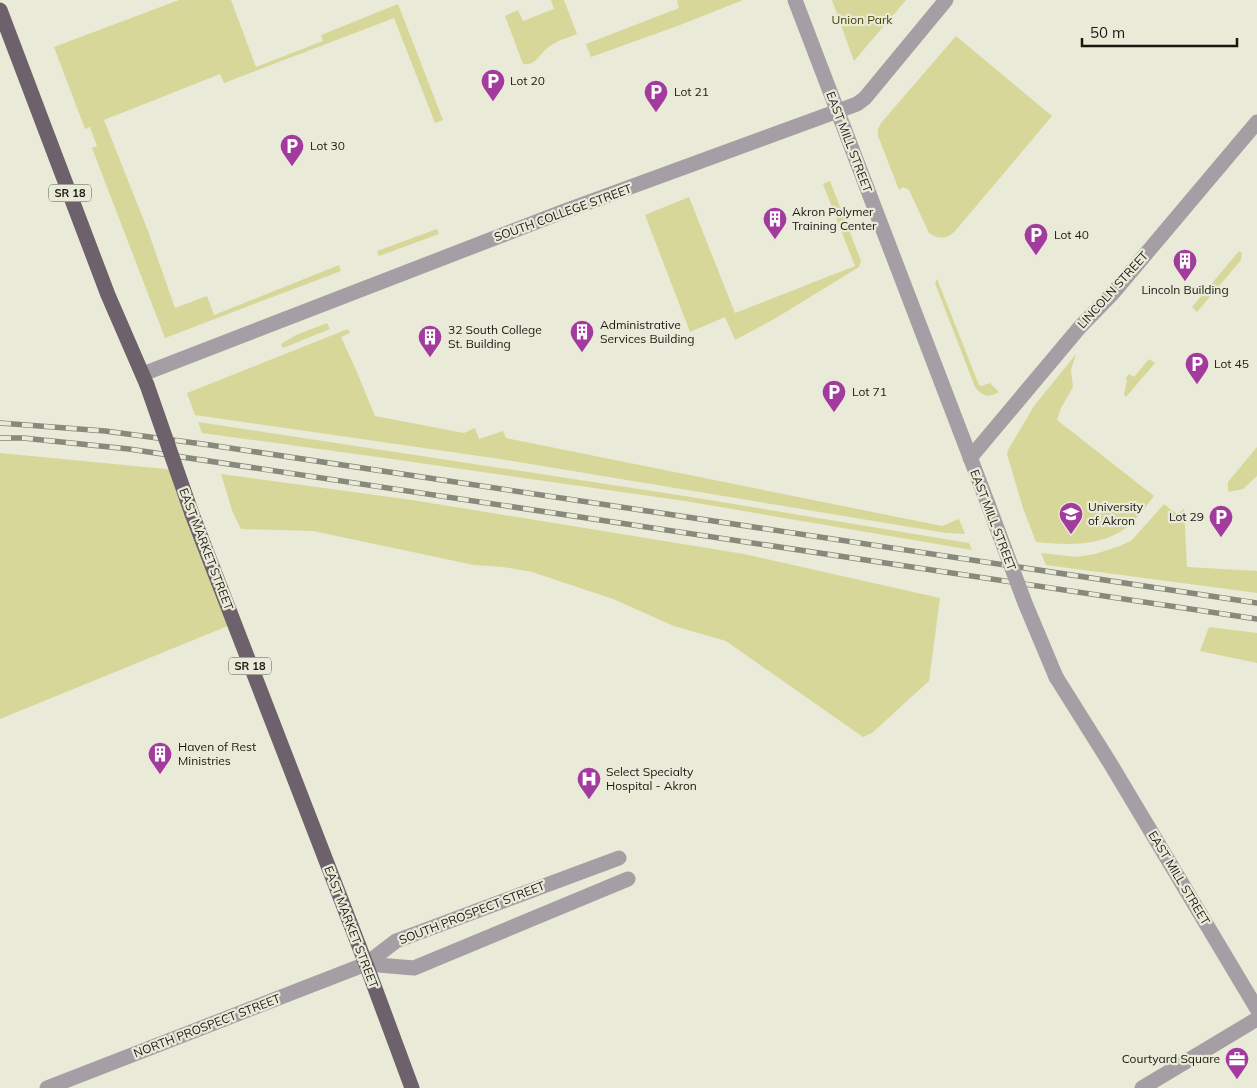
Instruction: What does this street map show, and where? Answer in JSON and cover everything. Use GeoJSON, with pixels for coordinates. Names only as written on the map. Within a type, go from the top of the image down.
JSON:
{"type":"FeatureCollection","features":[{"type":"Feature","properties":{"kind":"main road","name":"EAST MARKET STREET"},"geometry":{"type":"LineString","coordinates":[[0,10],[108,295],[145,380],[192,514],[412,1088]]}},
{"type":"Feature","properties":{"kind":"street","name":"EAST MILL STREET"},"geometry":{"type":"LineString","coordinates":[[795,0],[1025,603],[1056,677],[1110,763],[1257,1009]]}},
{"type":"Feature","properties":{"kind":"street","name":"SOUTH COLLEGE STREET"},"geometry":{"type":"LineString","coordinates":[[145,380],[554,216],[857,104],[865,98],[946,0]]}},
{"type":"Feature","properties":{"kind":"street","name":"LINCOLN STREET"},"geometry":{"type":"LineString","coordinates":[[970,458],[1080,327],[1114,293],[1257,122]]}},
{"type":"Feature","properties":{"kind":"street","name":"SOUTH PROSPECT STREET"},"geometry":{"type":"LineString","coordinates":[[366,964],[396,941],[619,858]]}},
{"type":"Feature","properties":{"kind":"street"},"geometry":{"type":"LineString","coordinates":[[366,964],[414,968],[628,880]]}},
{"type":"Feature","properties":{"kind":"street","name":"NORTH PROSPECT STREET"},"geometry":{"type":"LineString","coordinates":[[47,1088],[366,964]]}},
{"type":"Feature","properties":{"kind":"street"},"geometry":{"type":"LineString","coordinates":[[1142,1088],[1257,1019]]}},
{"type":"Feature","properties":{"kind":"green space"},"geometry":{"type":"Polygon","coordinates":[[[179,0],[231,0],[256,67],[323,41],[321,35],[398,4],[443,120],[435,123],[394,18],[224,83],[220,74],[104,120],[148,231],[175,308],[207,296],[214,315],[339,265],[341,271],[165,338],[92,148],[97,146],[90,127],[85,129],[54,47],[179,0]]]}},
{"type":"Feature","properties":{"kind":"green space"},"geometry":{"type":"Polygon","coordinates":[[[551,0],[564,0],[577,34],[553,44],[532,63],[523,64],[505,16],[518,10],[523,21],[554,9],[551,0]]]}},
{"type":"Feature","properties":{"kind":"green space"},"geometry":{"type":"Polygon","coordinates":[[[743,0],[591,57],[586,44],[679,8],[677,1],[743,0]]]}},
{"type":"Feature","properties":{"kind":"green space","name":"Union Park"},"geometry":{"type":"Polygon","coordinates":[[[832,0],[906,0],[854,61],[832,0]]]}},
{"type":"Feature","properties":{"kind":"green space"},"geometry":{"type":"Polygon","coordinates":[[[956,36],[1052,116],[956,230],[946,237],[939,238],[929,233],[909,190],[903,187],[899,190],[878,136],[878,129],[881,123],[956,36]]]}},
{"type":"Feature","properties":{"kind":"green space"},"geometry":{"type":"Polygon","coordinates":[[[830,181],[861,261],[859,267],[776,318],[735,340],[725,317],[690,332],[645,215],[689,197],[735,313],[855,266],[823,184],[830,181]]]}},
{"type":"Feature","properties":{"kind":"green space"},"geometry":{"type":"Polygon","coordinates":[[[437,229],[439,234],[379,256],[377,251],[437,229]]]}},
{"type":"Feature","properties":{"kind":"green space"},"geometry":{"type":"Polygon","coordinates":[[[1239,251],[1242,253],[1241,260],[1197,312],[1192,307],[1239,251]]]}},
{"type":"Feature","properties":{"kind":"green space"},"geometry":{"type":"Polygon","coordinates":[[[937,279],[979,385],[990,383],[999,392],[986,396],[975,387],[935,283],[937,279]]]}},
{"type":"Feature","properties":{"kind":"green space"},"geometry":{"type":"Polygon","coordinates":[[[327,323],[330,329],[283,348],[281,344],[296,335],[327,323]]]}},
{"type":"Feature","properties":{"kind":"green space"},"geometry":{"type":"Polygon","coordinates":[[[348,329],[350,333],[341,337],[375,416],[464,433],[475,428],[479,439],[503,431],[506,438],[942,526],[959,519],[965,534],[946,533],[500,459],[195,415],[187,393],[348,329]]]}},
{"type":"Feature","properties":{"kind":"green space"},"geometry":{"type":"Polygon","coordinates":[[[1076,354],[1071,370],[1073,387],[1061,408],[1057,420],[1154,496],[1130,525],[1105,539],[1071,544],[1036,542],[1023,508],[1007,454],[1034,406],[1076,354]]]}},
{"type":"Feature","properties":{"kind":"green space"},"geometry":{"type":"Polygon","coordinates":[[[1149,359],[1155,363],[1126,397],[1124,395],[1127,380],[1125,379],[1129,374],[1134,377],[1149,359]]]}},
{"type":"Feature","properties":{"kind":"green space"},"geometry":{"type":"Polygon","coordinates":[[[198,422],[685,496],[969,543],[972,550],[685,501],[202,433],[198,422]]]}},
{"type":"Feature","properties":{"kind":"green space"},"geometry":{"type":"Polygon","coordinates":[[[1257,447],[1257,476],[1243,489],[1228,492],[1228,482],[1257,447]]]}},
{"type":"Feature","properties":{"kind":"green space"},"geometry":{"type":"Polygon","coordinates":[[[0,453],[176,470],[235,623],[0,719],[0,453]]]}},
{"type":"Feature","properties":{"kind":"green space"},"geometry":{"type":"Polygon","coordinates":[[[221,474],[412,500],[744,554],[940,598],[929,681],[872,733],[863,737],[726,641],[674,626],[613,599],[532,572],[474,565],[313,531],[241,529],[233,513],[221,474]]]}},
{"type":"Feature","properties":{"kind":"green space"},"geometry":{"type":"Polygon","coordinates":[[[1164,504],[1178,515],[1184,508],[1187,567],[1257,571],[1257,593],[1046,565],[1041,553],[1077,557],[1095,554],[1132,540],[1164,504]]]}},
{"type":"Feature","properties":{"kind":"green space"},"geometry":{"type":"Polygon","coordinates":[[[1209,627],[1257,633],[1257,663],[1200,651],[1209,627]]]}},
{"type":"Feature","properties":{"kind":"railway"},"geometry":{"type":"LineString","coordinates":[[0,423],[105,431],[210,445],[1257,603]]}},
{"type":"Feature","properties":{"kind":"railway"},"geometry":{"type":"LineString","coordinates":[[0,438],[23,438],[129,449],[1257,619]]}},
{"type":"Feature","properties":{"kind":"place","name":"Lot 20"},"geometry":{"type":"Point","coordinates":[493,102]}},
{"type":"Feature","properties":{"kind":"place","name":"Lot 21"},"geometry":{"type":"Point","coordinates":[656,113]}},
{"type":"Feature","properties":{"kind":"place","name":"Lot 30"},"geometry":{"type":"Point","coordinates":[292,167]}},
{"type":"Feature","properties":{"kind":"place","name":"Akron Polymer Training Center"},"geometry":{"type":"Point","coordinates":[775,240]}},
{"type":"Feature","properties":{"kind":"place","name":"Lot 40"},"geometry":{"type":"Point","coordinates":[1036,256]}},
{"type":"Feature","properties":{"kind":"place","name":"Lincoln Building"},"geometry":{"type":"Point","coordinates":[1185,282]}},
{"type":"Feature","properties":{"kind":"place","name":"Administrative Services Building"},"geometry":{"type":"Point","coordinates":[582,353]}},
{"type":"Feature","properties":{"kind":"place","name":"32 South College St. Building"},"geometry":{"type":"Point","coordinates":[430,358]}},
{"type":"Feature","properties":{"kind":"place","name":"Lot 45"},"geometry":{"type":"Point","coordinates":[1197,385]}},
{"type":"Feature","properties":{"kind":"place","name":"Lot 71"},"geometry":{"type":"Point","coordinates":[834,413]}},
{"type":"Feature","properties":{"kind":"place","name":"University of Akron"},"geometry":{"type":"Point","coordinates":[1071,535]}},
{"type":"Feature","properties":{"kind":"place","name":"Lot 29"},"geometry":{"type":"Point","coordinates":[1221,538]}},
{"type":"Feature","properties":{"kind":"place","name":"Haven of Rest Ministries"},"geometry":{"type":"Point","coordinates":[160,775]}},
{"type":"Feature","properties":{"kind":"place","name":"Select Specialty Hospital - Akron"},"geometry":{"type":"Point","coordinates":[589,800]}},
{"type":"Feature","properties":{"kind":"place","name":"Courtyard Square"},"geometry":{"type":"Point","coordinates":[1237,1080]}}]}
